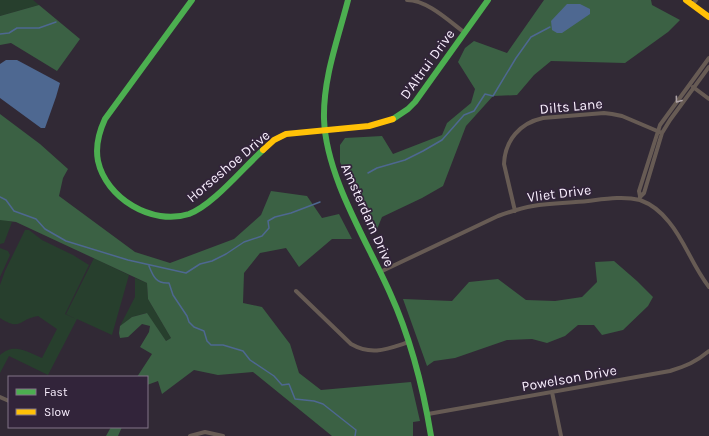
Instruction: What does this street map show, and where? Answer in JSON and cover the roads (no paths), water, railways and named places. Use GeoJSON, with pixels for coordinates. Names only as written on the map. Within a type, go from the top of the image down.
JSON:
{"type":"FeatureCollection","features":[{"type":"Feature","properties":{"kind":"street","name":"Horseshoe Drive"},"geometry":{"type":"LineString","coordinates":[[192,0],[108,112],[102,125],[97,147],[99,165],[108,183],[120,196],[130,205],[154,215],[164,216],[189,214],[211,199],[277,138],[286,134],[325,130]]}},
{"type":"Feature","properties":{"kind":"street","name":"Amsterdam Drive"},"geometry":{"type":"LineString","coordinates":[[348,0],[326,84],[324,108],[325,130],[331,160],[338,182],[402,320],[421,382],[431,436]]}},
{"type":"Feature","properties":{"kind":"street"},"geometry":{"type":"LineString","coordinates":[[407,0],[415,0],[424,4],[465,33]]}},
{"type":"Feature","properties":{"kind":"street","name":"D'Altrui Drive"},"geometry":{"type":"LineString","coordinates":[[325,130],[379,124],[395,119],[404,114],[415,102],[488,0]]}},
{"type":"Feature","properties":{"kind":"street"},"geometry":{"type":"LineString","coordinates":[[686,0],[694,2],[709,17]]}},
{"type":"Feature","properties":{"kind":"street"},"geometry":{"type":"LineString","coordinates":[[640,198],[644,193],[665,117],[709,58]]}},
{"type":"Feature","properties":{"kind":"street"},"geometry":{"type":"LineString","coordinates":[[660,132],[709,67]]}},
{"type":"Feature","properties":{"kind":"street"},"geometry":{"type":"LineString","coordinates":[[689,85],[709,99]]}},
{"type":"Feature","properties":{"kind":"street","name":"Dilts Lane"},"geometry":{"type":"LineString","coordinates":[[515,210],[504,164],[504,158],[512,138],[524,125],[534,120],[543,118],[604,113],[622,116],[660,132]]}},
{"type":"Feature","properties":{"kind":"street","name":"Vliet Drive"},"geometry":{"type":"LineString","coordinates":[[380,272],[498,216],[515,210],[534,206],[614,198],[640,198],[669,221],[676,231],[698,273],[709,287]]}},
{"type":"Feature","properties":{"kind":"street"},"geometry":{"type":"LineString","coordinates":[[296,291],[357,348],[377,351],[409,342]]}},
{"type":"Feature","properties":{"kind":"street","name":"Powelson Drive"},"geometry":{"type":"LineString","coordinates":[[428,414],[670,371],[690,365],[709,350]]}},
{"type":"Feature","properties":{"kind":"street"},"geometry":{"type":"LineString","coordinates":[[552,392],[561,436]]}},
{"type":"Feature","properties":{"kind":"street"},"geometry":{"type":"LineString","coordinates":[[190,436],[206,432],[223,436]]}},
{"type":"Feature","properties":{"kind":"water"},"geometry":{"type":"Polygon","coordinates":[[[567,4],[580,4],[590,9],[590,14],[562,33],[557,33],[552,30],[551,21],[567,4]]]}},
{"type":"Feature","properties":{"kind":"water"},"geometry":{"type":"Polygon","coordinates":[[[6,60],[17,60],[60,83],[45,128],[41,128],[0,98],[0,64],[6,60]]]}},
{"type":"Feature","properties":{"kind":"waterway"},"geometry":{"type":"LineString","coordinates":[[0,34],[9,33],[17,28],[39,28],[56,22]]}},
{"type":"Feature","properties":{"kind":"waterway"},"geometry":{"type":"LineString","coordinates":[[368,173],[377,168],[405,160],[442,140],[464,115],[474,111],[485,94],[493,96],[516,58],[531,37],[550,27]]}},
{"type":"Feature","properties":{"kind":"waterway"},"geometry":{"type":"LineString","coordinates":[[0,197],[6,200],[14,211],[36,219],[45,229],[66,241],[128,260],[186,273],[200,264],[212,261],[226,254],[244,242],[262,236],[269,228],[268,221],[275,217],[291,213],[320,202]]}},
{"type":"Feature","properties":{"kind":"waterway"},"geometry":{"type":"LineString","coordinates":[[149,266],[158,281],[169,283],[173,295],[187,316],[189,322],[194,327],[204,331],[207,341],[211,345],[223,345],[243,351],[250,360],[274,376],[282,385],[289,384],[295,399],[314,401],[323,404],[356,430],[355,436]]}}]}
